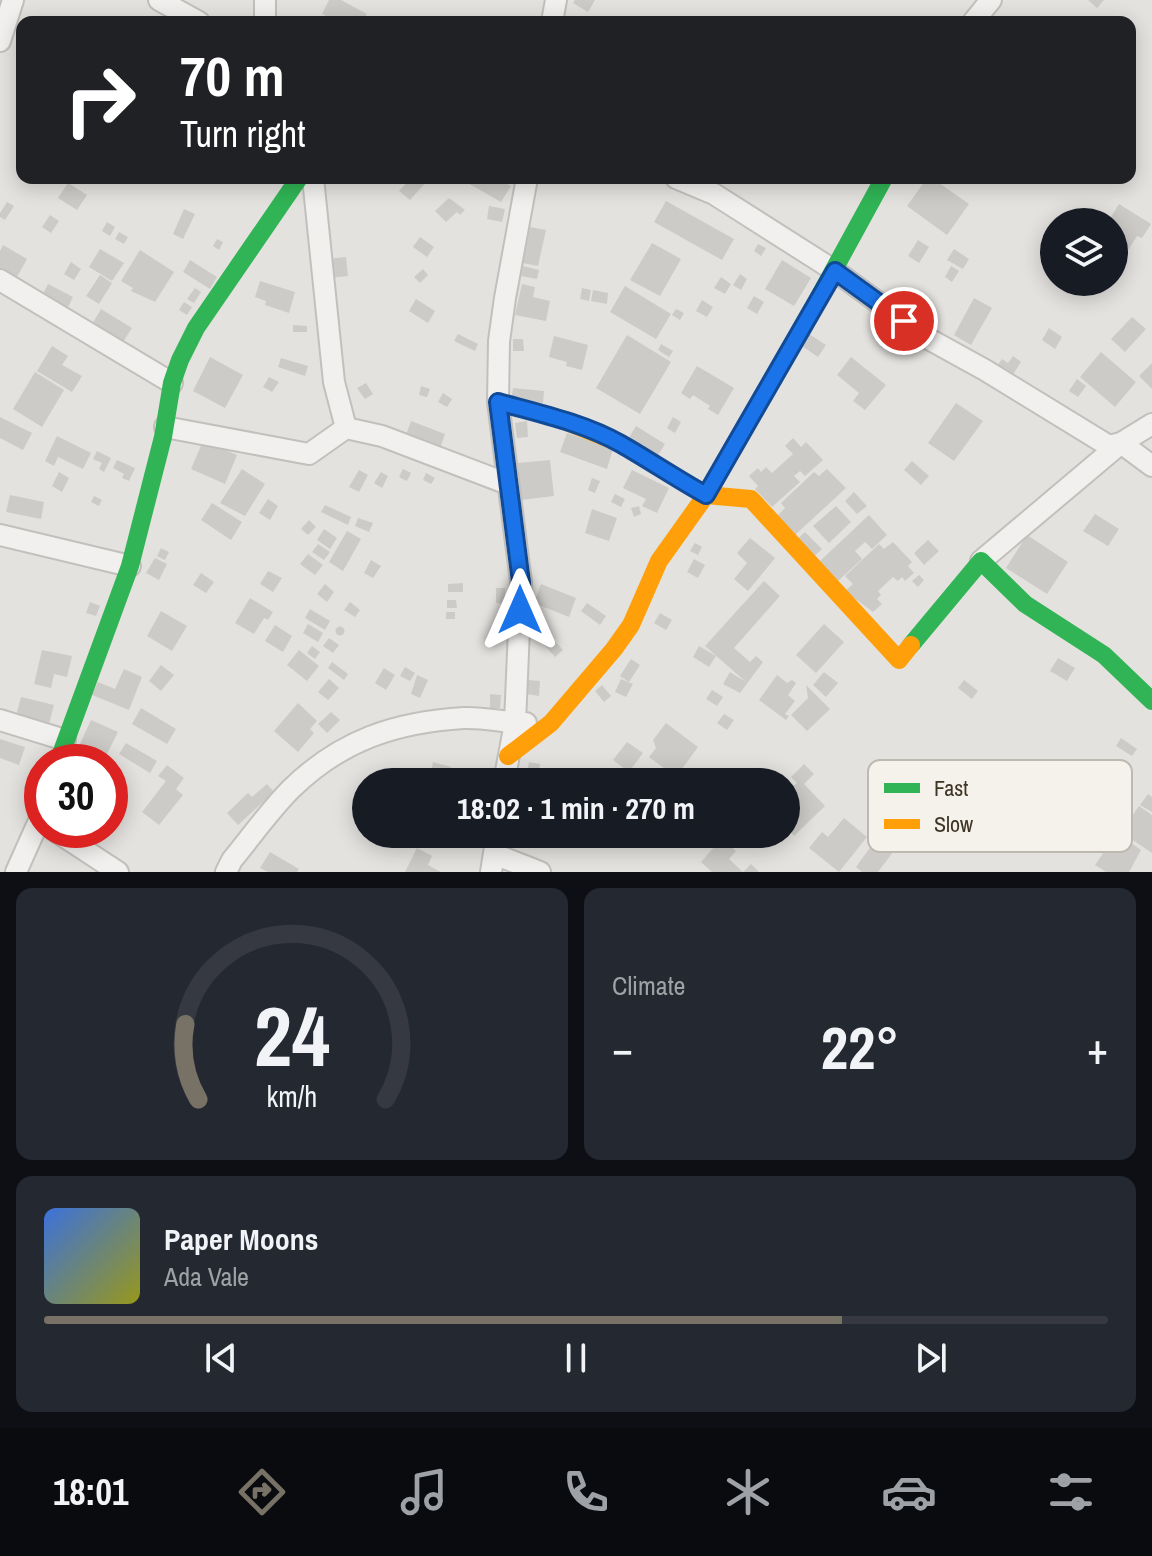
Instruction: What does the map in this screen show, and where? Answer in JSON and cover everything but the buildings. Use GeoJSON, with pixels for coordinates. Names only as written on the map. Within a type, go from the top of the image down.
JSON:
{"type":"FeatureCollection","features":[{"type":"Feature","properties":{"kind":"street"},"geometry":{"type":"LineString","coordinates":[[0,41],[13,0]]}},
{"type":"Feature","properties":{"kind":"street"},"geometry":{"type":"LineString","coordinates":[[159,0],[188,16]]}},
{"type":"Feature","properties":{"kind":"street"},"geometry":{"type":"LineString","coordinates":[[978,16],[991,0]]}},
{"type":"Feature","properties":{"kind":"street"},"geometry":{"type":"LineString","coordinates":[[64,744],[130,566],[165,427],[172,383],[196,328],[295,184]]}},
{"type":"Feature","properties":{"kind":"street"},"geometry":{"type":"LineString","coordinates":[[314,184],[334,382],[346,428]]}},
{"type":"Feature","properties":{"kind":"street"},"geometry":{"type":"LineString","coordinates":[[506,768],[515,723],[521,582],[498,402],[499,341],[526,184]]}},
{"type":"Feature","properties":{"kind":"street"},"geometry":{"type":"LineString","coordinates":[[690,184],[714,194],[835,271],[927,338],[1109,446],[1121,443]]}},
{"type":"Feature","properties":{"kind":"street"},"geometry":{"type":"LineString","coordinates":[[508,756],[551,723],[631,625],[659,561],[706,495],[835,271],[881,184]]}},
{"type":"Feature","properties":{"kind":"street"},"geometry":{"type":"LineString","coordinates":[[0,280],[172,383]]}},
{"type":"Feature","properties":{"kind":"street"},"geometry":{"type":"LineString","coordinates":[[498,402],[554,417],[619,443],[659,470],[706,495],[751,499],[899,660],[981,561],[1121,443],[1152,424]]}},
{"type":"Feature","properties":{"kind":"street"},"geometry":{"type":"LineString","coordinates":[[165,427],[309,454],[346,428],[382,436],[508,484]]}},
{"type":"Feature","properties":{"kind":"street"},"geometry":{"type":"LineString","coordinates":[[1121,443],[1152,466]]}},
{"type":"Feature","properties":{"kind":"street"},"geometry":{"type":"LineString","coordinates":[[0,535],[130,566]]}},
{"type":"Feature","properties":{"kind":"street"},"geometry":{"type":"LineString","coordinates":[[981,561],[1025,604],[1104,655],[1152,701]]}},
{"type":"Feature","properties":{"kind":"street"},"geometry":{"type":"LineString","coordinates":[[226,872],[232,860],[290,790],[327,759],[371,736],[401,725],[456,719],[551,723]]}},
{"type":"Feature","properties":{"kind":"street"},"geometry":{"type":"LineString","coordinates":[[0,720],[65,740]]}},
{"type":"Feature","properties":{"kind":"street"},"geometry":{"type":"LineString","coordinates":[[16,872],[29,848]]}},
{"type":"Feature","properties":{"kind":"street"},"geometry":{"type":"LineString","coordinates":[[82,848],[118,872]]}},
{"type":"Feature","properties":{"kind":"street"},"geometry":{"type":"LineString","coordinates":[[494,853],[540,872]]}},
{"type":"Feature","properties":{"kind":"traffic: fast"},"geometry":{"type":"LineString","coordinates":[[65,744],[130,566],[180,360],[196,328],[295,184]]}},
{"type":"Feature","properties":{"kind":"traffic: fast"},"geometry":{"type":"LineString","coordinates":[[796,339],[881,184]]}},
{"type":"Feature","properties":{"kind":"traffic: fast"},"geometry":{"type":"LineString","coordinates":[[911,645],[981,561],[1025,604],[1104,655],[1152,701]]}},
{"type":"Feature","properties":{"kind":"traffic: slow"},"geometry":{"type":"LineString","coordinates":[[508,756],[551,723],[631,625],[659,561],[706,495],[796,339]]}},
{"type":"Feature","properties":{"kind":"traffic: slow"},"geometry":{"type":"LineString","coordinates":[[498,402],[554,417],[619,443],[706,495],[751,499],[899,660],[911,645]]}},
{"type":"Feature","properties":{"kind":"route"},"geometry":{"type":"LineString","coordinates":[[520,610],[521,582],[498,402],[554,417],[619,443],[659,470],[706,495],[835,271],[904,321]]}}]}
